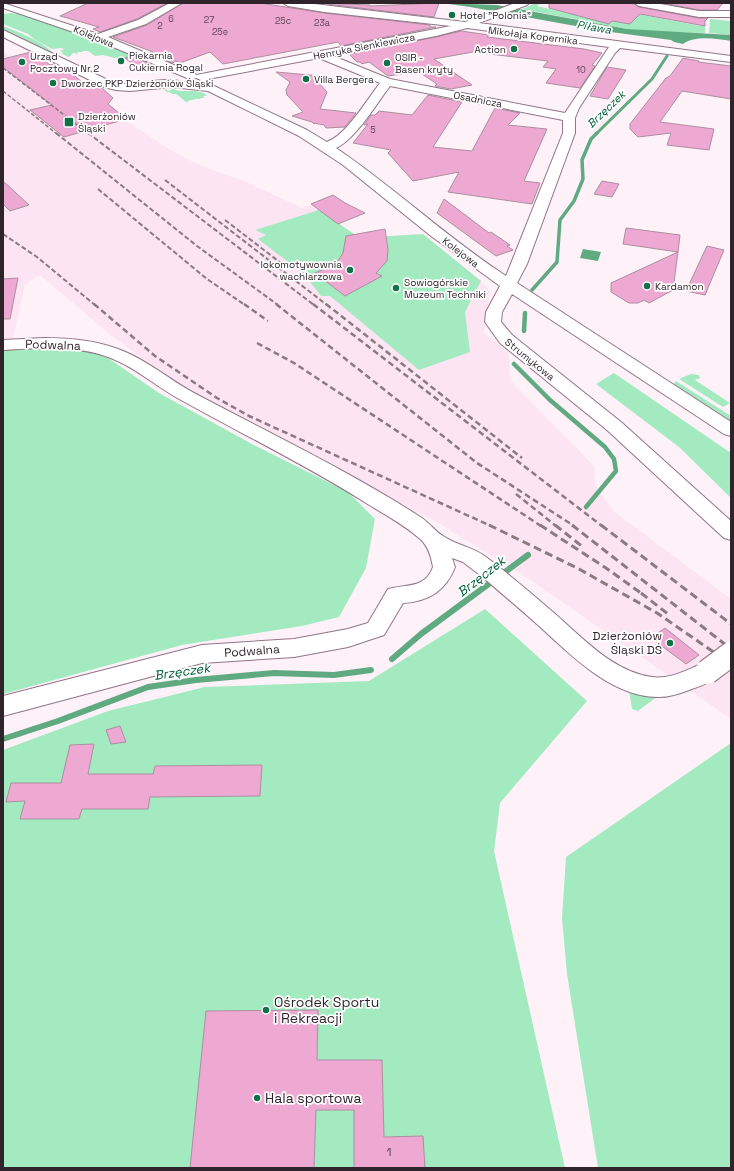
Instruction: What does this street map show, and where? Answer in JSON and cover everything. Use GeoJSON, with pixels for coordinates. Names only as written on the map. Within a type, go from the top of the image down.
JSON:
{"type":"FeatureCollection","features":[{"type":"Feature","properties":{"kind":"street"},"geometry":{"type":"LineString","coordinates":[[98,37],[142,22],[177,3]]}},
{"type":"Feature","properties":{"kind":"street","name":"Mikołaja Kopernika"},"geometry":{"type":"LineString","coordinates":[[288,3],[731,59]]}},
{"type":"Feature","properties":{"kind":"street"},"geometry":{"type":"LineString","coordinates":[[639,3],[700,14],[731,14]]}},
{"type":"Feature","properties":{"kind":"street","name":"Henryka Sienkiewicza"},"geometry":{"type":"LineString","coordinates":[[3,33],[108,85],[128,88],[194,81],[319,54],[436,33],[463,26],[516,4]]}},
{"type":"Feature","properties":{"kind":"street","name":"Kolejowa"},"geometry":{"type":"LineString","coordinates":[[3,5],[98,37],[303,133],[348,162],[436,233],[509,285],[731,430]]}},
{"type":"Feature","properties":{"kind":"street"},"geometry":{"type":"LineString","coordinates":[[3,12],[17,9]]}},
{"type":"Feature","properties":{"kind":"street","name":"Strumykowa"},"geometry":{"type":"LineString","coordinates":[[617,45],[611,51],[573,108],[569,118],[569,134],[519,264],[492,316],[492,322],[506,339],[614,426],[731,532]]}},
{"type":"Feature","properties":{"kind":"street","name":"Osadnicza"},"geometry":{"type":"LineString","coordinates":[[319,54],[386,82],[569,118]]}},
{"type":"Feature","properties":{"kind":"street"},"geometry":{"type":"LineString","coordinates":[[326,147],[338,142],[350,130],[386,82]]}},
{"type":"Feature","properties":{"kind":"street","name":"Podwalna"},"geometry":{"type":"LineString","coordinates":[[3,345],[66,343],[111,352],[146,369],[176,390],[339,476],[411,522],[434,540],[443,559],[444,567],[442,575],[435,582],[419,592],[396,595],[377,625],[376,630],[348,638],[294,648],[202,654],[3,706]]}},
{"type":"Feature","properties":{"kind":"street","name":"Podwalna"},"geometry":{"type":"LineString","coordinates":[[434,540],[471,557],[509,587],[586,653],[609,671],[627,680],[652,687],[676,685],[707,672],[731,654]]}},
{"type":"Feature","properties":{"kind":"shaded area"},"geometry":{"type":"Polygon","coordinates":[[[536,3],[541,3],[537,6],[567,13],[614,7],[643,15],[700,26],[705,23],[705,33],[651,32],[627,29],[522,9],[536,3]]]}},
{"type":"Feature","properties":{"kind":"shaded area"},"geometry":{"type":"Polygon","coordinates":[[[3,14],[20,14],[77,32],[172,71],[166,72],[157,68],[155,68],[157,70],[149,69],[138,61],[103,55],[95,56],[88,51],[77,52],[78,54],[73,53],[68,57],[61,53],[63,53],[60,50],[64,50],[62,48],[52,49],[28,34],[3,24],[3,14]]]}},
{"type":"Feature","properties":{"kind":"shaded area"},"geometry":{"type":"Polygon","coordinates":[[[710,19],[731,21],[731,35],[709,33],[710,19]]]}},
{"type":"Feature","properties":{"kind":"shaded area"},"geometry":{"type":"Polygon","coordinates":[[[3,26],[36,41],[56,53],[61,58],[3,29],[3,26]]]}},
{"type":"Feature","properties":{"kind":"shaded area"},"geometry":{"type":"Polygon","coordinates":[[[3,51],[14,59],[113,112],[172,151],[199,165],[244,181],[302,208],[310,205],[360,238],[423,234],[481,281],[490,291],[484,333],[508,352],[511,381],[594,466],[595,485],[612,510],[731,599],[731,719],[523,575],[433,520],[235,416],[175,382],[113,337],[40,275],[25,284],[13,339],[3,340],[3,51]]]}},
{"type":"Feature","properties":{"kind":"shaded area"},"geometry":{"type":"Polygon","coordinates":[[[166,89],[168,91],[173,89],[182,91],[196,91],[204,93],[207,96],[203,96],[204,98],[200,98],[201,99],[193,99],[195,100],[186,102],[176,94],[172,94],[164,90],[166,89]]]}},
{"type":"Feature","properties":{"kind":"shaded area","name":"Sowiogórskie Muzeum Techniki"},"geometry":{"type":"Polygon","coordinates":[[[319,210],[360,238],[423,234],[481,281],[465,312],[470,352],[419,370],[330,296],[321,296],[304,274],[258,239],[266,235],[255,230],[319,210]]]}},
{"type":"Feature","properties":{"kind":"shaded area"},"geometry":{"type":"Polygon","coordinates":[[[3,347],[73,347],[108,358],[159,393],[252,444],[348,492],[375,519],[366,568],[339,617],[302,626],[182,645],[3,694],[3,347]]]}},
{"type":"Feature","properties":{"kind":"shaded area"},"geometry":{"type":"Polygon","coordinates":[[[614,373],[731,453],[731,498],[679,447],[596,384],[614,373]]]}},
{"type":"Feature","properties":{"kind":"shaded area"},"geometry":{"type":"Polygon","coordinates":[[[691,374],[699,375],[700,378],[695,380],[730,403],[723,407],[679,379],[691,374]]]}},
{"type":"Feature","properties":{"kind":"shaded area"},"geometry":{"type":"Polygon","coordinates":[[[676,381],[731,416],[731,423],[675,387],[674,383],[676,381]]]}},
{"type":"Feature","properties":{"kind":"shaded area","name":"Ośrodek Sportu i Rekreacji"},"geometry":{"type":"Polygon","coordinates":[[[485,609],[587,701],[500,803],[494,851],[565,1168],[3,1168],[3,750],[108,711],[205,687],[369,681],[485,609]]]}},
{"type":"Feature","properties":{"kind":"shaded area"},"geometry":{"type":"Polygon","coordinates":[[[629,690],[658,696],[638,711],[632,709],[629,690]]]}},
{"type":"Feature","properties":{"kind":"shaded area"},"geometry":{"type":"Polygon","coordinates":[[[731,743],[731,1168],[598,1168],[567,974],[562,918],[566,857],[731,743]]]}},
{"type":"Feature","properties":{"kind":"water","name":"Piława"},"geometry":{"type":"Polygon","coordinates":[[[442,3],[497,5],[627,29],[731,35],[731,41],[694,39],[683,44],[671,40],[603,31],[442,3]]]}},
{"type":"Feature","properties":{"kind":"water"},"geometry":{"type":"Polygon","coordinates":[[[583,249],[601,252],[598,261],[580,258],[583,249]]]}},
{"type":"Feature","properties":{"kind":"building"},"geometry":{"type":"Polygon","coordinates":[[[88,3],[167,3],[137,19],[100,32],[93,29],[99,27],[60,16],[88,3]]]}},
{"type":"Feature","properties":{"kind":"building"},"geometry":{"type":"Polygon","coordinates":[[[183,3],[260,3],[324,13],[430,25],[430,27],[436,27],[341,46],[338,42],[223,64],[210,52],[180,63],[176,61],[172,63],[149,53],[153,52],[113,37],[147,25],[183,3]]]}},
{"type":"Feature","properties":{"kind":"building"},"geometry":{"type":"Polygon","coordinates":[[[319,3],[370,6],[439,3],[434,17],[319,3]]]}},
{"type":"Feature","properties":{"kind":"building"},"geometry":{"type":"Polygon","coordinates":[[[549,3],[633,3],[639,7],[699,18],[708,18],[705,21],[705,26],[640,14],[630,24],[612,21],[609,24],[549,8],[549,3]]]}},
{"type":"Feature","properties":{"kind":"building"},"geometry":{"type":"Polygon","coordinates":[[[663,3],[723,3],[717,10],[699,10],[663,3]]]}},
{"type":"Feature","properties":{"kind":"building"},"geometry":{"type":"Polygon","coordinates":[[[461,31],[489,35],[487,37],[584,49],[602,53],[592,65],[595,66],[580,88],[546,83],[556,69],[543,67],[548,61],[473,52],[434,59],[472,85],[451,89],[435,86],[437,84],[419,72],[410,74],[406,72],[388,76],[369,62],[362,64],[357,62],[349,54],[461,31]]]}},
{"type":"Feature","properties":{"kind":"building"},"geometry":{"type":"Polygon","coordinates":[[[31,52],[50,65],[54,64],[67,73],[71,73],[82,82],[88,81],[96,87],[101,87],[113,98],[108,104],[126,119],[64,137],[30,110],[52,105],[3,67],[3,59],[31,52]]]}},
{"type":"Feature","properties":{"kind":"building"},"geometry":{"type":"Polygon","coordinates":[[[132,56],[155,66],[140,70],[125,58],[132,56]]]}},
{"type":"Feature","properties":{"kind":"building"},"geometry":{"type":"Polygon","coordinates":[[[683,58],[699,61],[698,62],[731,66],[731,99],[682,91],[660,122],[714,129],[709,150],[667,145],[671,133],[638,137],[630,129],[630,124],[683,58]]]}},
{"type":"Feature","properties":{"kind":"building"},"geometry":{"type":"Polygon","coordinates":[[[607,67],[626,70],[608,99],[590,96],[607,67]]]}},
{"type":"Feature","properties":{"kind":"building"},"geometry":{"type":"Polygon","coordinates":[[[276,72],[321,76],[318,82],[327,92],[320,109],[356,113],[345,127],[326,128],[324,125],[314,124],[292,116],[303,112],[287,95],[286,90],[290,82],[276,72]]]}},
{"type":"Feature","properties":{"kind":"building"},"geometry":{"type":"Polygon","coordinates":[[[428,95],[462,102],[433,147],[472,151],[495,108],[520,113],[508,125],[547,129],[524,181],[540,183],[532,204],[448,192],[459,172],[413,181],[388,153],[391,150],[353,143],[368,124],[364,125],[371,115],[375,115],[379,111],[412,115],[428,95]]]}},
{"type":"Feature","properties":{"kind":"building"},"geometry":{"type":"Polygon","coordinates":[[[3,181],[29,205],[10,211],[3,204],[3,181]]]}},
{"type":"Feature","properties":{"kind":"building"},"geometry":{"type":"Polygon","coordinates":[[[602,181],[619,184],[612,197],[594,194],[602,181]]]}},
{"type":"Feature","properties":{"kind":"building"},"geometry":{"type":"Polygon","coordinates":[[[333,195],[365,213],[338,224],[311,204],[333,195]]]}},
{"type":"Feature","properties":{"kind":"building"},"geometry":{"type":"Polygon","coordinates":[[[444,199],[489,233],[491,232],[510,245],[507,246],[513,250],[496,256],[437,213],[444,199]]]}},
{"type":"Feature","properties":{"kind":"building"},"geometry":{"type":"Polygon","coordinates":[[[626,228],[680,235],[678,252],[623,244],[626,228]]]}},
{"type":"Feature","properties":{"kind":"building","name":"lokomotywownia wachlarzowa"},"geometry":{"type":"Polygon","coordinates":[[[385,229],[388,250],[387,261],[376,273],[382,276],[345,296],[315,273],[338,261],[343,253],[346,236],[385,229]]]}},
{"type":"Feature","properties":{"kind":"building"},"geometry":{"type":"Polygon","coordinates":[[[707,246],[724,250],[705,295],[686,291],[707,246]]]}},
{"type":"Feature","properties":{"kind":"building","name":"Kardamon"},"geometry":{"type":"Polygon","coordinates":[[[678,252],[673,290],[649,303],[644,300],[638,303],[629,303],[611,292],[611,283],[678,252]]]}},
{"type":"Feature","properties":{"kind":"building"},"geometry":{"type":"Polygon","coordinates":[[[18,278],[10,319],[3,319],[3,279],[18,278]]]}},
{"type":"Feature","properties":{"kind":"building","name":"Dzierżoniów Śląski DŚ"},"geometry":{"type":"Polygon","coordinates":[[[665,628],[699,655],[686,664],[651,638],[665,628]]]}},
{"type":"Feature","properties":{"kind":"building"},"geometry":{"type":"Polygon","coordinates":[[[120,726],[126,742],[111,744],[106,730],[120,726]]]}},
{"type":"Feature","properties":{"kind":"building"},"geometry":{"type":"Polygon","coordinates":[[[94,744],[88,774],[153,774],[155,766],[262,765],[260,796],[150,797],[148,809],[82,809],[79,819],[20,819],[25,801],[6,802],[11,783],[61,783],[70,745],[94,744]]]}},
{"type":"Feature","properties":{"kind":"building","name":"Hala sportowa"},"geometry":{"type":"Polygon","coordinates":[[[318,1010],[317,1060],[382,1060],[384,1137],[423,1136],[425,1168],[354,1168],[354,1110],[316,1110],[314,1168],[190,1168],[206,1011],[318,1010]]]}},
{"type":"Feature","properties":{"kind":"waterway","name":"Brzęczek"},"geometry":{"type":"LineString","coordinates":[[596,134],[652,79],[667,56]]}},
{"type":"Feature","properties":{"kind":"waterway","name":"Brzęczek"},"geometry":{"type":"LineString","coordinates":[[532,290],[557,262],[560,220],[574,201],[583,179],[582,160],[591,139],[596,134]]}},
{"type":"Feature","properties":{"kind":"waterway","name":"Brzęczek"},"geometry":{"type":"LineString","coordinates":[[524,331],[525,313]]}},
{"type":"Feature","properties":{"kind":"waterway","name":"Brzęczek"},"geometry":{"type":"LineString","coordinates":[[514,364],[550,400],[605,447],[614,459],[616,471],[586,507]]}},
{"type":"Feature","properties":{"kind":"waterway","name":"Brzęczek"},"geometry":{"type":"LineString","coordinates":[[392,659],[421,634],[528,555]]}},
{"type":"Feature","properties":{"kind":"waterway","name":"Brzęczek"},"geometry":{"type":"LineString","coordinates":[[3,739],[58,721],[148,687],[196,680],[274,673],[334,675],[371,670]]}},
{"type":"Feature","properties":{"kind":"railway"},"geometry":{"type":"LineString","coordinates":[[3,68],[89,134]]}},
{"type":"Feature","properties":{"kind":"railway"},"geometry":{"type":"LineString","coordinates":[[3,91],[57,134]]}},
{"type":"Feature","properties":{"kind":"railway"},"geometry":{"type":"LineString","coordinates":[[56,133],[197,246],[278,305]]}},
{"type":"Feature","properties":{"kind":"railway"},"geometry":{"type":"LineString","coordinates":[[88,133],[314,305]]}},
{"type":"Feature","properties":{"kind":"railway"},"geometry":{"type":"LineString","coordinates":[[165,180],[327,305]]}},
{"type":"Feature","properties":{"kind":"railway"},"geometry":{"type":"LineString","coordinates":[[98,189],[207,279],[245,305]]}},
{"type":"Feature","properties":{"kind":"railway"},"geometry":{"type":"LineString","coordinates":[[225,220],[290,270]]}},
{"type":"Feature","properties":{"kind":"railway"},"geometry":{"type":"LineString","coordinates":[[3,234],[37,257],[95,305]]}},
{"type":"Feature","properties":{"kind":"railway"},"geometry":{"type":"LineString","coordinates":[[94,304],[155,356],[217,398],[249,416],[491,526]]}},
{"type":"Feature","properties":{"kind":"railway"},"geometry":{"type":"LineString","coordinates":[[244,304],[268,321]]}},
{"type":"Feature","properties":{"kind":"railway"},"geometry":{"type":"LineString","coordinates":[[276,304],[477,463],[574,526]]}},
{"type":"Feature","properties":{"kind":"railway"},"geometry":{"type":"LineString","coordinates":[[313,304],[602,526]]}},
{"type":"Feature","properties":{"kind":"railway"},"geometry":{"type":"LineString","coordinates":[[326,304],[522,458]]}},
{"type":"Feature","properties":{"kind":"railway"},"geometry":{"type":"LineString","coordinates":[[257,343],[294,363],[541,526]]}},
{"type":"Feature","properties":{"kind":"railway"},"geometry":{"type":"LineString","coordinates":[[516,494],[556,526]]}},
{"type":"Feature","properties":{"kind":"railway"},"geometry":{"type":"LineString","coordinates":[[489,525],[579,569],[657,613],[731,664]]}},
{"type":"Feature","properties":{"kind":"railway"},"geometry":{"type":"LineString","coordinates":[[540,525],[606,568],[643,595]]}},
{"type":"Feature","properties":{"kind":"railway"},"geometry":{"type":"LineString","coordinates":[[555,525],[583,547]]}},
{"type":"Feature","properties":{"kind":"railway"},"geometry":{"type":"LineString","coordinates":[[572,525],[731,649]]}},
{"type":"Feature","properties":{"kind":"railway"},"geometry":{"type":"LineString","coordinates":[[601,525],[731,624]]}},
{"type":"Feature","properties":{"kind":"railway"},"geometry":{"type":"LineString","coordinates":[[643,595],[668,614]]}},
{"type":"Feature","properties":{"kind":"place","name":"Hotel \"Polonia\""},"geometry":{"type":"Point","coordinates":[452,15]}},
{"type":"Feature","properties":{"kind":"place","name":"Action"},"geometry":{"type":"Point","coordinates":[514,49]}},
{"type":"Feature","properties":{"kind":"place","name":"Piekarnia Cukiernia Rogal"},"geometry":{"type":"Point","coordinates":[121,61]}},
{"type":"Feature","properties":{"kind":"place","name":"Urząd Pocztowy Nr 2"},"geometry":{"type":"Point","coordinates":[22,62]}},
{"type":"Feature","properties":{"kind":"place","name":"OSIR - Basen kryty"},"geometry":{"type":"Point","coordinates":[387,63]}},
{"type":"Feature","properties":{"kind":"place","name":"Villa Bergera"},"geometry":{"type":"Point","coordinates":[306,79]}},
{"type":"Feature","properties":{"kind":"place","name":"Dworzec PKP Dzierżoniów Śląski"},"geometry":{"type":"Point","coordinates":[53,83]}},
{"type":"Feature","properties":{"kind":"place","name":"Dzierżoniów Śląski"},"geometry":{"type":"Point","coordinates":[69,122]}},
{"type":"Feature","properties":{"kind":"place","name":"lokomotywownia wachlarzowa"},"geometry":{"type":"Point","coordinates":[350,270]}},
{"type":"Feature","properties":{"kind":"place","name":"Kardamon"},"geometry":{"type":"Point","coordinates":[647,286]}},
{"type":"Feature","properties":{"kind":"place","name":"Sowiogórskie Muzeum Techniki"},"geometry":{"type":"Point","coordinates":[396,288]}},
{"type":"Feature","properties":{"kind":"place","name":"Dzierżoniów Śląski DŚ"},"geometry":{"type":"Point","coordinates":[670,643]}},
{"type":"Feature","properties":{"kind":"place","name":"Ośrodek Sportu i Rekreacji"},"geometry":{"type":"Point","coordinates":[266,1010]}},
{"type":"Feature","properties":{"kind":"place","name":"Hala sportowa"},"geometry":{"type":"Point","coordinates":[257,1098]}}]}
